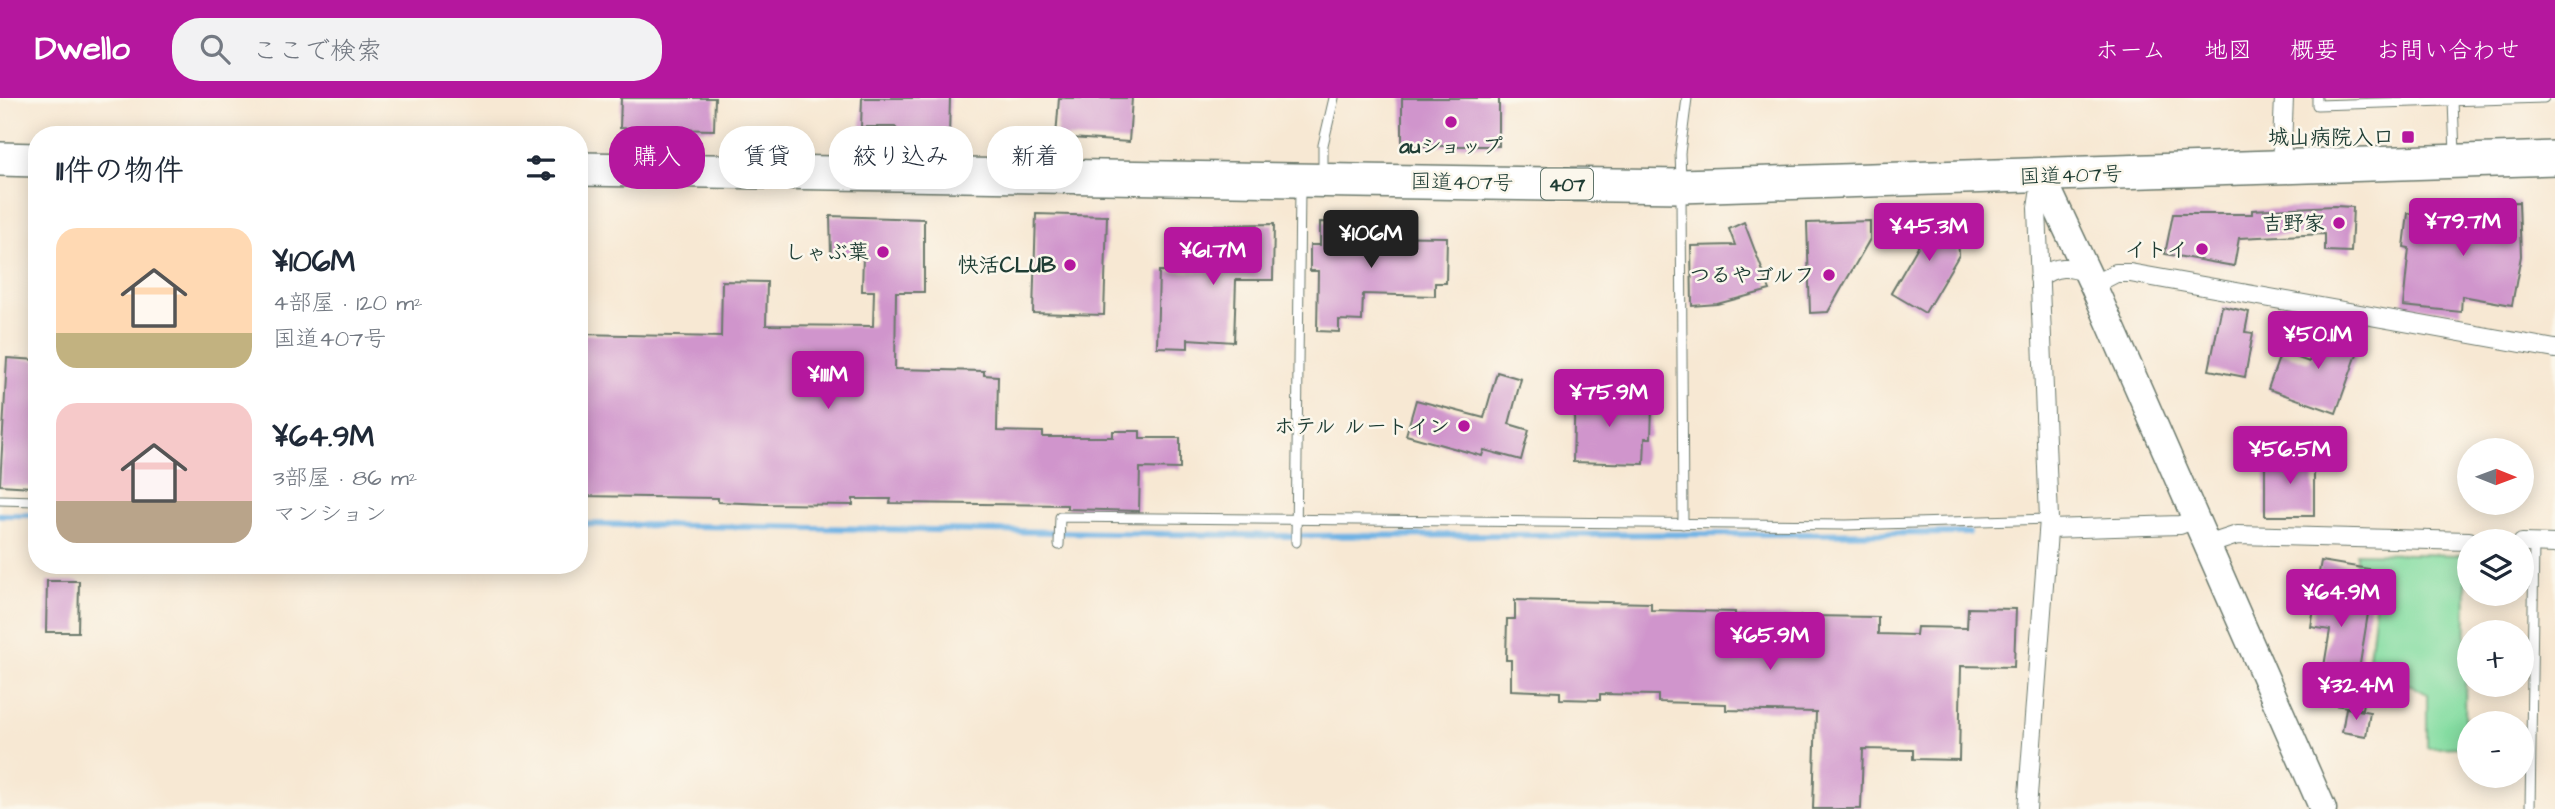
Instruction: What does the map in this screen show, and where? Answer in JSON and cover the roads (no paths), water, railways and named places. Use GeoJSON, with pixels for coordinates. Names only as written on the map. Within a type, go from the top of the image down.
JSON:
{"type":"FeatureCollection","features":[{"type":"Feature","properties":{"kind":"highway"},"geometry":{"type":"LineString","coordinates":[[0,159],[28,160]]}},
{"type":"Feature","properties":{"kind":"highway","name":"国道407号"},"geometry":{"type":"LineString","coordinates":[[588,169],[1681,186],[2555,159]]}},
{"type":"Feature","properties":{"kind":"street"},"geometry":{"type":"LineString","coordinates":[[2281,168],[2284,98]]}},
{"type":"Feature","properties":{"kind":"street"},"geometry":{"type":"LineString","coordinates":[[2026,809],[2049,524],[2037,208],[2042,176]]}},
{"type":"Feature","properties":{"kind":"street"},"geometry":{"type":"LineString","coordinates":[[2042,176],[2323,809]]}},
{"type":"Feature","properties":{"kind":"street"},"geometry":{"type":"LineString","coordinates":[[2039,278],[2054,268],[2074,268],[2090,279],[2130,273],[2555,349]]}},
{"type":"Feature","properties":{"kind":"street"},"geometry":{"type":"LineString","coordinates":[[2049,524],[2179,525],[2195,519]]}},
{"type":"Feature","properties":{"kind":"street"},"geometry":{"type":"LineString","coordinates":[[2207,545],[2237,535],[2457,541]]}},
{"type":"Feature","properties":{"kind":"street"},"geometry":{"type":"LineString","coordinates":[[2534,543],[2555,544]]}},
{"type":"Feature","properties":{"kind":"lane"},"geometry":{"type":"LineString","coordinates":[[1296,542],[1311,179],[1323,145],[1334,98]]}},
{"type":"Feature","properties":{"kind":"lane"},"geometry":{"type":"LineString","coordinates":[[1683,524],[1680,153],[1687,98]]}},
{"type":"Feature","properties":{"kind":"lane"},"geometry":{"type":"LineString","coordinates":[[2317,98],[2317,105],[2367,101],[2544,98]]}},
{"type":"Feature","properties":{"kind":"lane"},"geometry":{"type":"LineString","coordinates":[[2453,100],[2455,162]]}},
{"type":"Feature","properties":{"kind":"lane"},"geometry":{"type":"LineString","coordinates":[[0,500],[28,501]]}},
{"type":"Feature","properties":{"kind":"lane"},"geometry":{"type":"LineString","coordinates":[[1059,542],[1060,517],[1296,523],[2049,524]]}},
{"type":"Feature","properties":{"kind":"lane"},"geometry":{"type":"LineString","coordinates":[[2528,606],[2529,809]]}},
{"type":"Feature","properties":{"kind":"waterway"},"geometry":{"type":"LineString","coordinates":[[0,515],[28,515]]}},
{"type":"Feature","properties":{"kind":"waterway"},"geometry":{"type":"LineString","coordinates":[[588,524],[1286,536],[1969,533]]}},
{"type":"Feature","properties":{"kind":"place","name":"auショップ"},"geometry":{"type":"Point","coordinates":[1451,122]}},
{"type":"Feature","properties":{"kind":"place","name":"城山病院入口"},"geometry":{"type":"Point","coordinates":[2408,137]}},
{"type":"Feature","properties":{"kind":"place","name":"吉野家"},"geometry":{"type":"Point","coordinates":[2339,223]}},
{"type":"Feature","properties":{"kind":"place","name":"イトイ"},"geometry":{"type":"Point","coordinates":[2202,249]}},
{"type":"Feature","properties":{"kind":"place","name":"しゃぶ葉"},"geometry":{"type":"Point","coordinates":[883,252]}},
{"type":"Feature","properties":{"kind":"place","name":"快活CLUB"},"geometry":{"type":"Point","coordinates":[1070,265]}},
{"type":"Feature","properties":{"kind":"place","name":"つるやゴルフ"},"geometry":{"type":"Point","coordinates":[1829,275]}},
{"type":"Feature","properties":{"kind":"place","name":"ホテル ルートイン"},"geometry":{"type":"Point","coordinates":[1464,426]}}]}
